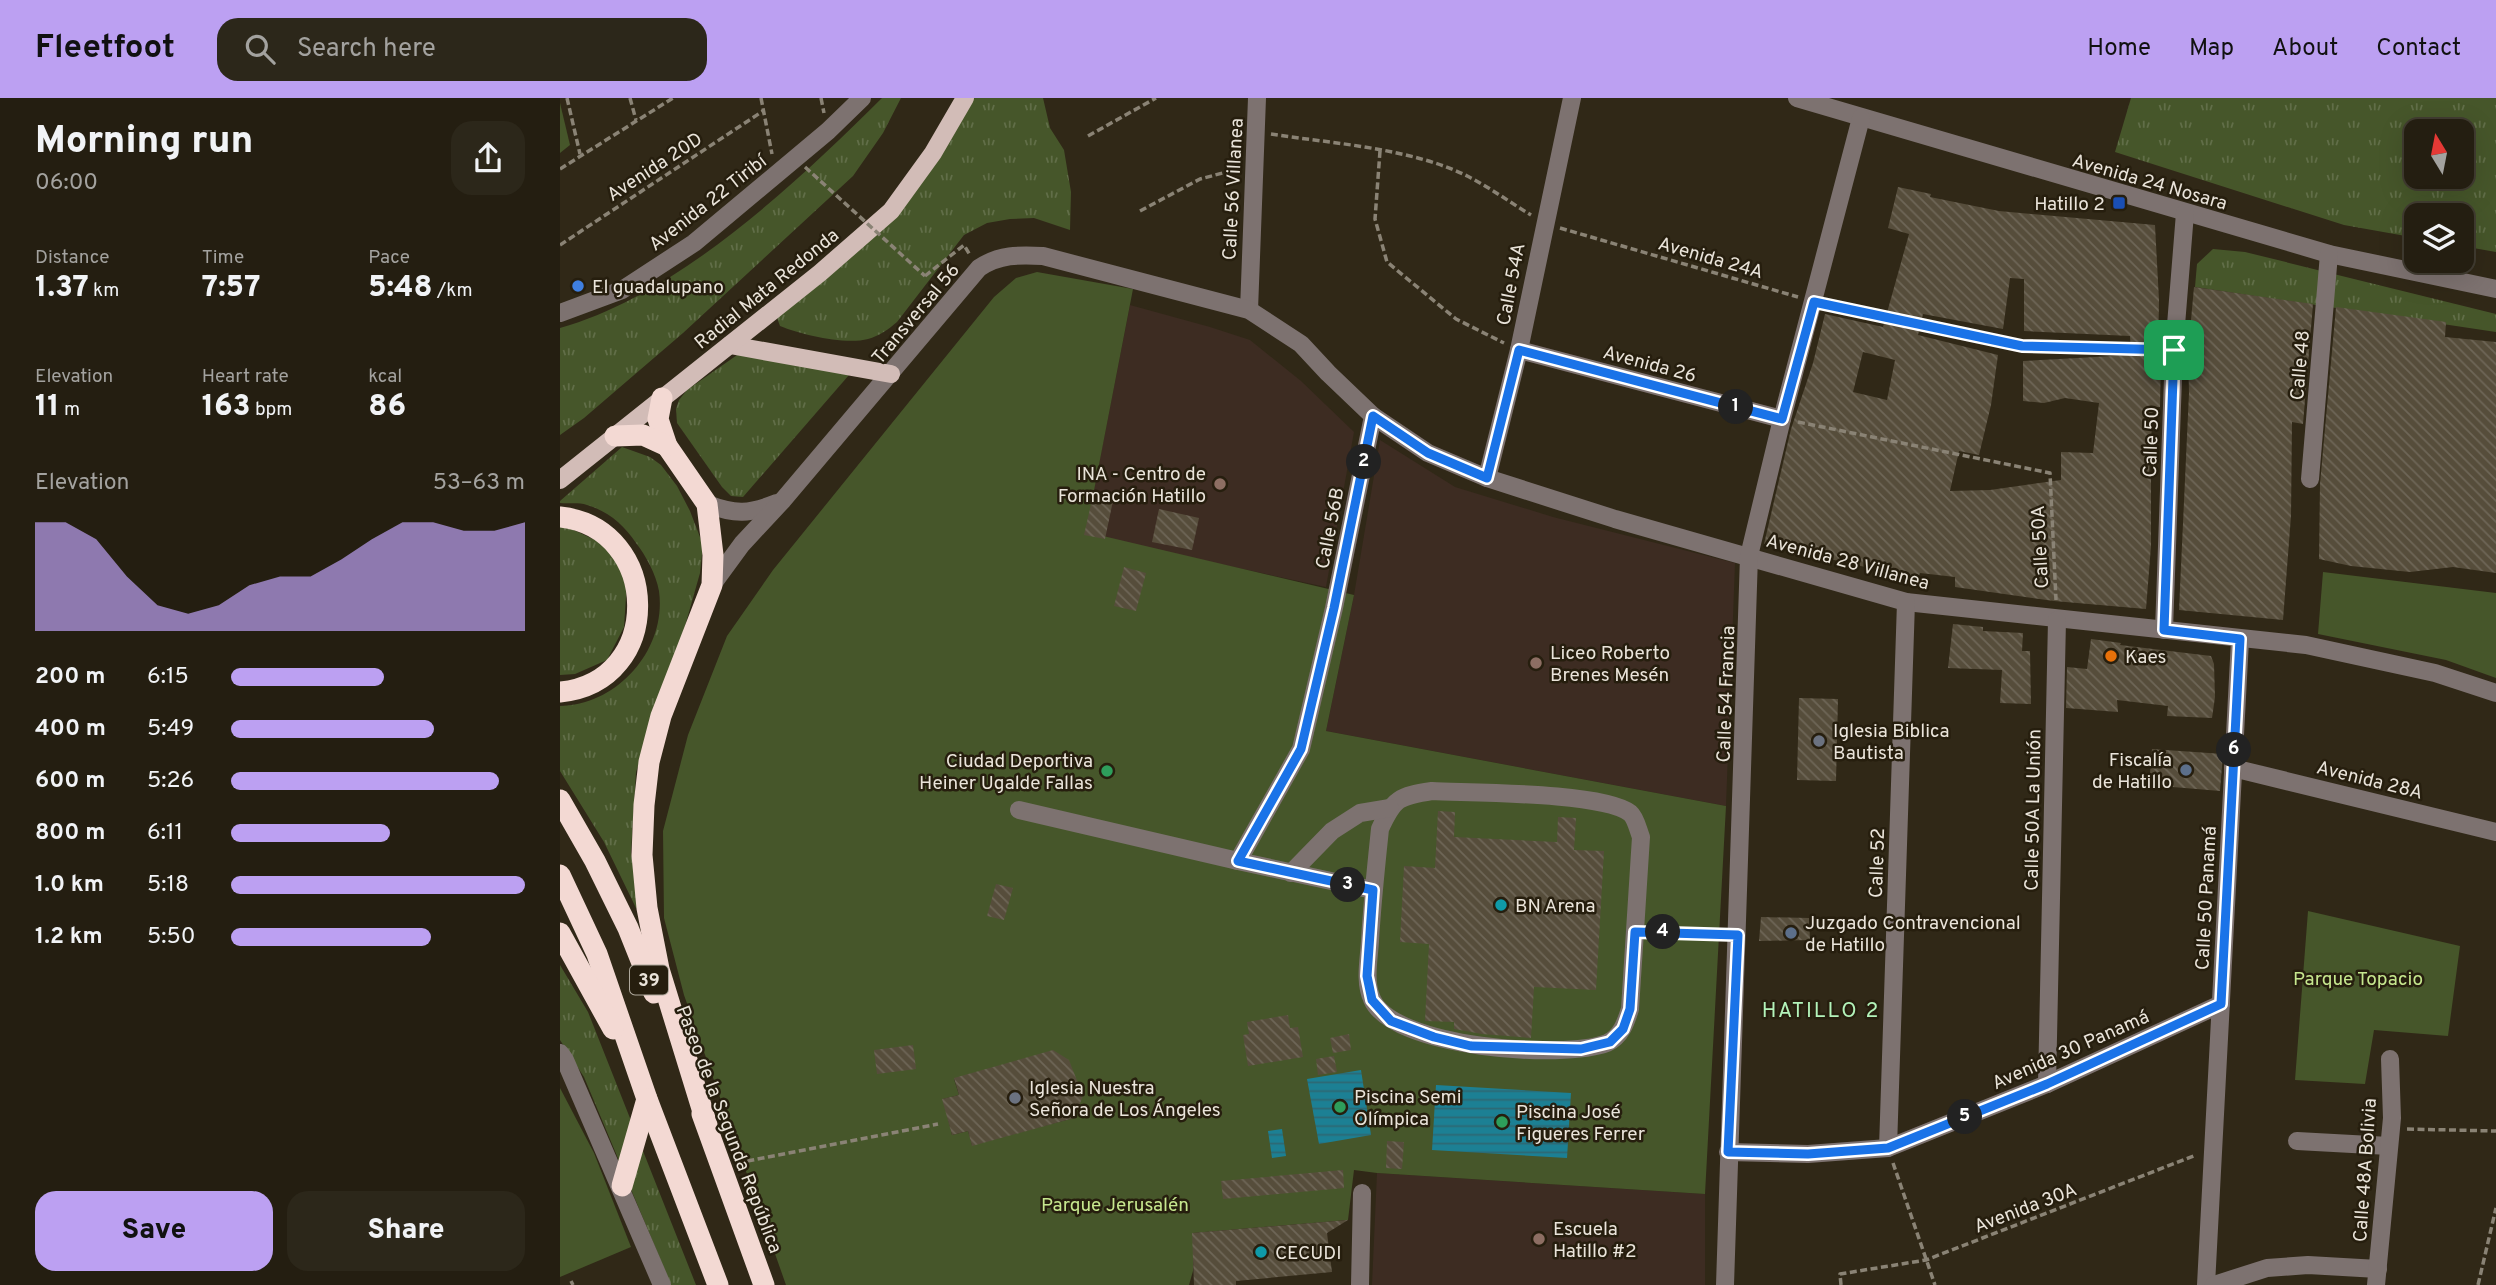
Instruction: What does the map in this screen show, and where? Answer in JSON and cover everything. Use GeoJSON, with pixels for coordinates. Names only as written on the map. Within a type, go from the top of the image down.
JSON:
{"type":"FeatureCollection","features":[{"type":"Feature","properties":{"kind":"highway"},"geometry":{"type":"LineString","coordinates":[[662,398],[658,419],[667,446],[707,504],[713,555],[712,585],[661,716],[649,762],[642,855],[659,969],[707,1125]]}},
{"type":"Feature","properties":{"kind":"highway"},"geometry":{"type":"LineString","coordinates":[[615,436],[643,435],[667,446]]}},
{"type":"Feature","properties":{"kind":"highway"},"geometry":{"type":"LineString","coordinates":[[560,517],[594,528],[616,544],[632,574],[638,605],[634,636],[620,661],[593,683],[572,691],[560,692]]}},
{"type":"Feature","properties":{"kind":"highway","name":"Paseo de la Segunda República"},"geometry":{"type":"LineString","coordinates":[[560,800],[595,861],[628,928],[707,1125],[766,1285]]}},
{"type":"Feature","properties":{"kind":"highway","name":"39"},"geometry":{"type":"LineString","coordinates":[[560,876],[597,954],[644,1091],[718,1285]]}},
{"type":"Feature","properties":{"kind":"highway"},"geometry":{"type":"LineString","coordinates":[[560,933],[644,1091],[622,1186]]}},
{"type":"Feature","properties":{"kind":"main road","name":"Radial Mata Redonda"},"geometry":{"type":"LineString","coordinates":[[562,477],[820,273],[891,211],[933,153],[965,98]]}},
{"type":"Feature","properties":{"kind":"main road"},"geometry":{"type":"LineString","coordinates":[[730,345],[891,374]]}},
{"type":"Feature","properties":{"kind":"street","name":"Avenida 22 Tiribí"},"geometry":{"type":"LineString","coordinates":[[560,313],[622,290],[695,243],[862,98]]}},
{"type":"Feature","properties":{"kind":"street","name":"Calle 56 Villanea"},"geometry":{"type":"LineString","coordinates":[[1248,310],[1257,98]]}},
{"type":"Feature","properties":{"kind":"street","name":"Calle 54A"},"geometry":{"type":"LineString","coordinates":[[1487,478],[1519,350],[1572,98]]}},
{"type":"Feature","properties":{"kind":"street","name":"Avenida 24 Nosara"},"geometry":{"type":"LineString","coordinates":[[1797,98],[2329,254],[2496,289]]}},
{"type":"Feature","properties":{"kind":"street","name":"Calle 54 Francia"},"geometry":{"type":"LineString","coordinates":[[1725,1285],[1749,556],[1861,118]]}},
{"type":"Feature","properties":{"kind":"street","name":"Calle 50"},"geometry":{"type":"LineString","coordinates":[[2164,630],[2174,350],[2185,213]]}},
{"type":"Feature","properties":{"kind":"street","name":"Calle 48"},"geometry":{"type":"LineString","coordinates":[[2311,480],[2329,254]]}},
{"type":"Feature","properties":{"kind":"street","name":"Transversal 56"},"geometry":{"type":"LineString","coordinates":[[712,585],[741,544],[783,500],[979,268],[1001,257],[1043,256],[1248,310]]}},
{"type":"Feature","properties":{"kind":"street","name":"Calle 56 Villanea"},"geometry":{"type":"LineString","coordinates":[[1223,302],[1249,282]]}},
{"type":"Feature","properties":{"kind":"street","name":"Avenida 28 Villanea"},"geometry":{"type":"LineString","coordinates":[[1248,310],[1301,344],[1373,416],[1428,453],[1487,478],[1615,519],[1906,602],[2306,645],[2435,673],[2496,693]]}},
{"type":"Feature","properties":{"kind":"street","name":"Avenida 26"},"geometry":{"type":"LineString","coordinates":[[1519,350],[1782,419]]}},
{"type":"Feature","properties":{"kind":"street","name":"Calle 56B"},"geometry":{"type":"LineString","coordinates":[[1238,861],[1301,749],[1334,608],[1373,416]]}},
{"type":"Feature","properties":{"kind":"street"},"geometry":{"type":"LineString","coordinates":[[707,504],[728,512],[746,513],[783,500]]}},
{"type":"Feature","properties":{"kind":"street","name":"Calle 52"},"geometry":{"type":"LineString","coordinates":[[1888,1148],[1906,602]]}},
{"type":"Feature","properties":{"kind":"street","name":"Calle 50A La Unión"},"geometry":{"type":"LineString","coordinates":[[2047,1084],[2057,620]]}},
{"type":"Feature","properties":{"kind":"street","name":"Calle 50 Panamá"},"geometry":{"type":"LineString","coordinates":[[2206,1285],[2240,639]]}},
{"type":"Feature","properties":{"kind":"street","name":"Avenida 28A"},"geometry":{"type":"LineString","coordinates":[[2233,768],[2496,832]]}},
{"type":"Feature","properties":{"kind":"street"},"geometry":{"type":"LineString","coordinates":[[1291,873],[1332,831],[1360,813],[1390,808],[1408,795],[1432,791],[1586,799],[1616,806],[1632,815],[1641,837],[1630,1009],[1623,1029],[1610,1042],[1581,1049],[1471,1046],[1434,1037],[1391,1021],[1372,1000],[1367,976],[1380,830],[1390,808]]}},
{"type":"Feature","properties":{"kind":"street"},"geometry":{"type":"LineString","coordinates":[[1019,810],[1373,890]]}},
{"type":"Feature","properties":{"kind":"street","name":"Avenida 30 Panamá"},"geometry":{"type":"LineString","coordinates":[[1728,1152],[1808,1154],[1888,1148],[2047,1084],[2221,1004]]}},
{"type":"Feature","properties":{"kind":"street"},"geometry":{"type":"LineString","coordinates":[[563,1056],[622,1186],[662,1285]]}},
{"type":"Feature","properties":{"kind":"street","name":"Calle 48A Bolivia"},"geometry":{"type":"LineString","coordinates":[[2377,1277],[2390,1137],[2390,1059]]}},
{"type":"Feature","properties":{"kind":"street"},"geometry":{"type":"LineString","coordinates":[[2297,1141],[2390,1137]]}},
{"type":"Feature","properties":{"kind":"street"},"geometry":{"type":"LineString","coordinates":[[1360,1285],[1362,1193]]}},
{"type":"Feature","properties":{"kind":"street"},"geometry":{"type":"LineString","coordinates":[[2214,1285],[2267,1268],[2308,1265],[2377,1277]]}},
{"type":"Feature","properties":{"kind":"path"},"geometry":{"type":"LineString","coordinates":[[566,98],[580,155]]}},
{"type":"Feature","properties":{"kind":"path"},"geometry":{"type":"LineString","coordinates":[[630,98],[636,120]]}},
{"type":"Feature","properties":{"kind":"path"},"geometry":{"type":"LineString","coordinates":[[560,169],[673,98]]}},
{"type":"Feature","properties":{"kind":"path"},"geometry":{"type":"LineString","coordinates":[[761,98],[776,175]]}},
{"type":"Feature","properties":{"kind":"path"},"geometry":{"type":"LineString","coordinates":[[1088,136],[1156,98]]}},
{"type":"Feature","properties":{"kind":"path","name":"Avenida 20D"},"geometry":{"type":"LineString","coordinates":[[560,245],[763,111]]}},
{"type":"Feature","properties":{"kind":"path","name":"Avenida 24A"},"geometry":{"type":"LineString","coordinates":[[1255,132],[1380,151],[1429,162],[1471,178],[1544,223],[1814,302],[2022,346],[2174,350]]}},
{"type":"Feature","properties":{"kind":"path"},"geometry":{"type":"LineString","coordinates":[[1380,151],[1375,219],[1387,262],[1456,319],[1519,350]]}},
{"type":"Feature","properties":{"kind":"path"},"geometry":{"type":"LineString","coordinates":[[1140,211],[1200,179],[1253,164]]}},
{"type":"Feature","properties":{"kind":"path"},"geometry":{"type":"LineString","coordinates":[[805,167],[925,276],[964,246]]}},
{"type":"Feature","properties":{"kind":"path","name":"Calle 50A"},"geometry":{"type":"LineString","coordinates":[[1782,419],[2050,473],[2057,620]]}},
{"type":"Feature","properties":{"kind":"path"},"geometry":{"type":"LineString","coordinates":[[1635,932],[1738,935]]}},
{"type":"Feature","properties":{"kind":"path"},"geometry":{"type":"LineString","coordinates":[[722,1166],[938,1124]]}},
{"type":"Feature","properties":{"kind":"path"},"geometry":{"type":"LineString","coordinates":[[2390,1137],[2496,1131]]}},
{"type":"Feature","properties":{"kind":"path","name":"Avenida 30A"},"geometry":{"type":"LineString","coordinates":[[1841,1285],[1840,1274],[1926,1260],[2214,1147]]}},
{"type":"Feature","properties":{"kind":"path"},"geometry":{"type":"LineString","coordinates":[[1888,1148],[1935,1285]]}},
{"type":"Feature","properties":{"kind":"path"},"geometry":{"type":"LineString","coordinates":[[2478,1285],[2496,1208]]}},
{"type":"Feature","properties":{"kind":"shaded area","name":"INA - Centro de Formación Hatillo"},"geometry":{"type":"Polygon","coordinates":[[[1130,305],[1250,340],[1301,381],[1354,432],[1326,587],[1085,535],[1130,305]]]}},
{"type":"Feature","properties":{"kind":"shaded area","name":"Liceo Roberto Brenes Mesén"},"geometry":{"type":"Polygon","coordinates":[[[1380,440],[1455,487],[1553,517],[1735,563],[1726,806],[1326,731],[1354,595],[1380,440]]]}},
{"type":"Feature","properties":{"kind":"shaded area","name":"Escuela Hatillo #2"},"geometry":{"type":"Polygon","coordinates":[[[1377,1173],[1705,1194],[1705,1285],[1372,1285],[1377,1173]]]}},
{"type":"Feature","properties":{"kind":"green space"},"geometry":{"type":"Polygon","coordinates":[[[882,98],[901,98],[883,133],[853,176],[683,333],[584,418],[560,435],[560,328],[605,312],[649,290],[692,263],[774,200],[882,98]]]}},
{"type":"Feature","properties":{"kind":"green space"},"geometry":{"type":"Polygon","coordinates":[[[972,98],[1043,98],[1050,128],[1064,150],[1071,192],[1070,230],[1034,218],[1010,219],[987,223],[964,235],[897,322],[872,338],[859,341],[836,340],[811,336],[780,326],[776,315],[862,239],[972,98]]]}},
{"type":"Feature","properties":{"kind":"green space"},"geometry":{"type":"Polygon","coordinates":[[[2131,98],[2496,98],[2496,252],[2474,248],[2474,203],[2404,203],[2404,236],[2344,225],[2115,152],[2131,98]]]}},
{"type":"Feature","properties":{"kind":"green space"},"geometry":{"type":"Polygon","coordinates":[[[560,103],[570,145],[560,153],[560,103]]]}},
{"type":"Feature","properties":{"kind":"green space"},"geometry":{"type":"Polygon","coordinates":[[[2213,249],[2245,252],[2496,314],[2496,332],[2195,287],[2197,264],[2213,249]]]}},
{"type":"Feature","properties":{"kind":"green space","name":"Ciudad Deportiva Heiner Ugalde Fallas"},"geometry":{"type":"Polygon","coordinates":[[[1037,272],[1133,289],[1086,532],[1354,595],[1326,731],[1726,806],[1705,1194],[1354,1170],[1348,1220],[1193,1233],[1193,1271],[1189,1285],[786,1285],[684,995],[664,918],[663,831],[688,735],[727,636],[773,570],[994,297],[1016,278],[1037,272]],[[954,1079],[959,1095],[943,1099],[952,1135],[968,1131],[972,1145],[1074,1118],[954,1079]]]}},
{"type":"Feature","properties":{"kind":"green space"},"geometry":{"type":"Polygon","coordinates":[[[740,353],[846,369],[849,375],[743,497],[731,496],[722,487],[677,423],[676,409],[687,390],[740,353]]]}},
{"type":"Feature","properties":{"kind":"green space"},"geometry":{"type":"Polygon","coordinates":[[[622,447],[650,457],[661,465],[677,486],[703,545],[700,573],[685,626],[636,772],[631,852],[640,907],[636,908],[604,842],[560,771],[560,706],[601,696],[634,670],[655,633],[659,613],[659,591],[653,572],[626,530],[609,515],[595,508],[560,503],[622,447]]]}},
{"type":"Feature","properties":{"kind":"green space"},"geometry":{"type":"Polygon","coordinates":[[[560,526],[606,545],[627,581],[624,627],[607,660],[575,674],[560,675],[560,526]]]}},
{"type":"Feature","properties":{"kind":"green space"},"geometry":{"type":"Polygon","coordinates":[[[2323,572],[2496,593],[2496,678],[2446,660],[2318,634],[2323,572]]]}},
{"type":"Feature","properties":{"kind":"green space","name":"Parque Topacio"},"geometry":{"type":"Polygon","coordinates":[[[2308,911],[2460,946],[2448,1036],[2374,1030],[2365,1084],[2295,1080],[2308,911]]]}},
{"type":"Feature","properties":{"kind":"green space"},"geometry":{"type":"Polygon","coordinates":[[[560,965],[588,1012],[696,1285],[671,1285],[584,1077],[560,1040],[560,965]]]}},
{"type":"Feature","properties":{"kind":"green space"},"geometry":{"type":"Polygon","coordinates":[[[560,1088],[594,1153],[631,1247],[560,1277],[560,1088]]]}},
{"type":"Feature","properties":{"kind":"water","name":"Piscina Semi Olímpica"},"geometry":{"type":"Polygon","coordinates":[[[1361,1070],[1371,1135],[1319,1144],[1307,1079],[1361,1070]]]}},
{"type":"Feature","properties":{"kind":"water","name":"Piscina José Figueres Ferrer"},"geometry":{"type":"Polygon","coordinates":[[[1436,1085],[1571,1093],[1567,1158],[1432,1150],[1436,1085]]]}},
{"type":"Feature","properties":{"kind":"water"},"geometry":{"type":"Polygon","coordinates":[[[1282,1129],[1286,1156],[1272,1158],[1268,1131],[1282,1129]]]}},
{"type":"Feature","properties":{"kind":"building"},"geometry":{"type":"Polygon","coordinates":[[[1898,187],[1931,194],[1930,197],[1999,211],[2155,225],[2159,300],[2158,359],[2161,359],[2160,407],[2153,407],[2149,475],[2151,546],[2146,609],[2054,601],[1955,587],[1955,577],[1920,573],[1918,579],[1764,544],[1791,429],[1813,363],[1825,314],[1883,327],[1909,234],[1888,228],[1898,187]],[[2010,278],[2003,329],[1923,314],[1918,335],[1998,355],[1991,405],[1979,455],[1959,451],[1950,491],[1990,490],[2061,480],[2061,452],[2093,453],[2099,403],[2065,398],[2044,403],[2023,401],[2023,361],[2131,355],[2130,336],[2024,331],[2024,279],[2010,278]],[[1863,352],[1853,392],[1887,400],[1895,360],[1863,352]]]}},
{"type":"Feature","properties":{"kind":"building"},"geometry":{"type":"Polygon","coordinates":[[[2194,287],[2313,304],[2303,424],[2292,422],[2291,516],[2283,620],[2179,610],[2189,393],[2188,353],[2194,287]]]}},
{"type":"Feature","properties":{"kind":"building"},"geometry":{"type":"Polygon","coordinates":[[[2336,307],[2446,322],[2445,337],[2496,342],[2496,573],[2453,567],[2410,572],[2351,566],[2319,559],[2320,484],[2336,307]]]}},
{"type":"Feature","properties":{"kind":"building"},"geometry":{"type":"Polygon","coordinates":[[[1094,491],[1114,496],[1105,539],[1084,535],[1094,491]]]}},
{"type":"Feature","properties":{"kind":"building"},"geometry":{"type":"Polygon","coordinates":[[[1159,509],[1199,518],[1192,550],[1152,542],[1159,509]]]}},
{"type":"Feature","properties":{"kind":"building"},"geometry":{"type":"Polygon","coordinates":[[[1124,567],[1146,573],[1136,611],[1114,606],[1124,567]]]}},
{"type":"Feature","properties":{"kind":"building"},"geometry":{"type":"Polygon","coordinates":[[[1953,624],[1983,627],[1983,631],[2023,633],[2022,651],[2030,651],[2031,704],[2000,703],[2002,670],[1948,668],[1953,624]]]}},
{"type":"Feature","properties":{"kind":"building"},"geometry":{"type":"Polygon","coordinates":[[[2091,639],[2211,656],[2214,664],[2215,697],[2212,718],[2167,716],[2168,706],[2117,700],[2118,712],[2066,708],[2067,667],[2087,669],[2091,639]]]}},
{"type":"Feature","properties":{"kind":"building"},"geometry":{"type":"Polygon","coordinates":[[[1799,698],[1838,699],[1836,781],[1797,780],[1799,698]]]}},
{"type":"Feature","properties":{"kind":"building","name":"Fiscalía de Hatillo"},"geometry":{"type":"Polygon","coordinates":[[[2152,749],[2223,754],[2220,791],[2149,785],[2152,749]]]}},
{"type":"Feature","properties":{"kind":"building","name":"BN Arena"},"geometry":{"type":"Polygon","coordinates":[[[1438,811],[1455,812],[1454,837],[1557,842],[1558,817],[1576,818],[1574,850],[1604,851],[1596,990],[1534,987],[1531,1038],[1482,1034],[1454,1029],[1454,1022],[1425,1021],[1429,944],[1400,942],[1404,866],[1435,868],[1438,811]]]}},
{"type":"Feature","properties":{"kind":"building"},"geometry":{"type":"Polygon","coordinates":[[[996,884],[1013,888],[1004,920],[987,916],[996,884]]]}},
{"type":"Feature","properties":{"kind":"building","name":"Juzgado Contravencional de Hatillo"},"geometry":{"type":"Polygon","coordinates":[[[1761,917],[1809,918],[1810,940],[1759,941],[1761,917]]]}},
{"type":"Feature","properties":{"kind":"building"},"geometry":{"type":"Polygon","coordinates":[[[1288,1015],[1290,1028],[1298,1027],[1303,1057],[1248,1066],[1243,1035],[1249,1034],[1247,1022],[1288,1015]]]}},
{"type":"Feature","properties":{"kind":"building"},"geometry":{"type":"Polygon","coordinates":[[[1349,1034],[1351,1050],[1333,1053],[1330,1038],[1349,1034]]]}},
{"type":"Feature","properties":{"kind":"building"},"geometry":{"type":"Polygon","coordinates":[[[913,1045],[916,1069],[877,1074],[874,1050],[913,1045]]]}},
{"type":"Feature","properties":{"kind":"building","name":"Iglesia Nuestra Señora de Los Ángeles"},"geometry":{"type":"Polygon","coordinates":[[[1053,1050],[1069,1060],[1083,1096],[1074,1118],[972,1146],[968,1131],[952,1135],[942,1099],[959,1095],[954,1078],[1053,1050]]]}},
{"type":"Feature","properties":{"kind":"building"},"geometry":{"type":"Polygon","coordinates":[[[1334,1056],[1337,1072],[1318,1075],[1316,1059],[1334,1056]]]}},
{"type":"Feature","properties":{"kind":"building"},"geometry":{"type":"Polygon","coordinates":[[[1387,1141],[1404,1142],[1402,1169],[1386,1168],[1387,1141]]]}},
{"type":"Feature","properties":{"kind":"building"},"geometry":{"type":"Polygon","coordinates":[[[1343,1170],[1344,1188],[1223,1199],[1221,1181],[1343,1170]]]}},
{"type":"Feature","properties":{"kind":"building","name":"CECUDI"},"geometry":{"type":"Polygon","coordinates":[[[1348,1220],[1327,1233],[1332,1272],[1236,1281],[1236,1285],[1194,1285],[1192,1233],[1348,1220]]]}},
{"type":"Feature","properties":{"kind":"place","name":"Hatillo 2"},"geometry":{"type":"Point","coordinates":[2119,203]}},
{"type":"Feature","properties":{"kind":"place","name":"El guadalupano"},"geometry":{"type":"Point","coordinates":[578,286]}},
{"type":"Feature","properties":{"kind":"place","name":"INA - Centro de Formación Hatillo"},"geometry":{"type":"Point","coordinates":[1220,484]}},
{"type":"Feature","properties":{"kind":"place","name":"Kaes"},"geometry":{"type":"Point","coordinates":[2111,656]}},
{"type":"Feature","properties":{"kind":"place","name":"Liceo Roberto Brenes Mesén"},"geometry":{"type":"Point","coordinates":[1536,663]}},
{"type":"Feature","properties":{"kind":"place","name":"Iglesia Biblica Bautista"},"geometry":{"type":"Point","coordinates":[1819,741]}},
{"type":"Feature","properties":{"kind":"place","name":"Fiscalía de Hatillo"},"geometry":{"type":"Point","coordinates":[2186,770]}},
{"type":"Feature","properties":{"kind":"place","name":"Ciudad Deportiva Heiner Ugalde Fallas"},"geometry":{"type":"Point","coordinates":[1107,771]}},
{"type":"Feature","properties":{"kind":"place","name":"BN Arena"},"geometry":{"type":"Point","coordinates":[1501,905]}},
{"type":"Feature","properties":{"kind":"place","name":"Juzgado Contravencional de Hatillo"},"geometry":{"type":"Point","coordinates":[1791,933]}},
{"type":"Feature","properties":{"kind":"place","name":"Iglesia Nuestra Señora de Los Ángeles"},"geometry":{"type":"Point","coordinates":[1015,1098]}},
{"type":"Feature","properties":{"kind":"place","name":"Piscina Semi Olímpica"},"geometry":{"type":"Point","coordinates":[1340,1107]}},
{"type":"Feature","properties":{"kind":"place","name":"Piscina José Figueres Ferrer"},"geometry":{"type":"Point","coordinates":[1502,1122]}},
{"type":"Feature","properties":{"kind":"place","name":"Escuela Hatillo #2"},"geometry":{"type":"Point","coordinates":[1539,1239]}},
{"type":"Feature","properties":{"kind":"place","name":"CECUDI"},"geometry":{"type":"Point","coordinates":[1261,1252]}},
{"type":"Feature","properties":{"kind":"district","name":"HATILLO 2"},"geometry":{"type":"Point","coordinates":[1821,1010]}},
{"type":"Feature","properties":{"kind":"route"},"geometry":{"type":"LineString","coordinates":[[1814,302],[2022,346],[2174,350],[2164,630],[2240,639],[2221,1004],[2047,1084],[1888,1148],[1808,1154],[1728,1152],[1738,935],[1635,932],[1630,1009],[1623,1029],[1610,1042],[1581,1049],[1471,1046],[1434,1037],[1391,1021],[1372,1000],[1367,976],[1373,890],[1238,861],[1301,749],[1334,608],[1373,416],[1428,453],[1487,478],[1519,350],[1782,419],[1814,302]]}},
{"type":"Feature","properties":{"kind":"park label","name":"Parque Jerusalén"},"geometry":{"type":"Point","coordinates":[1115,1204]}}]}
